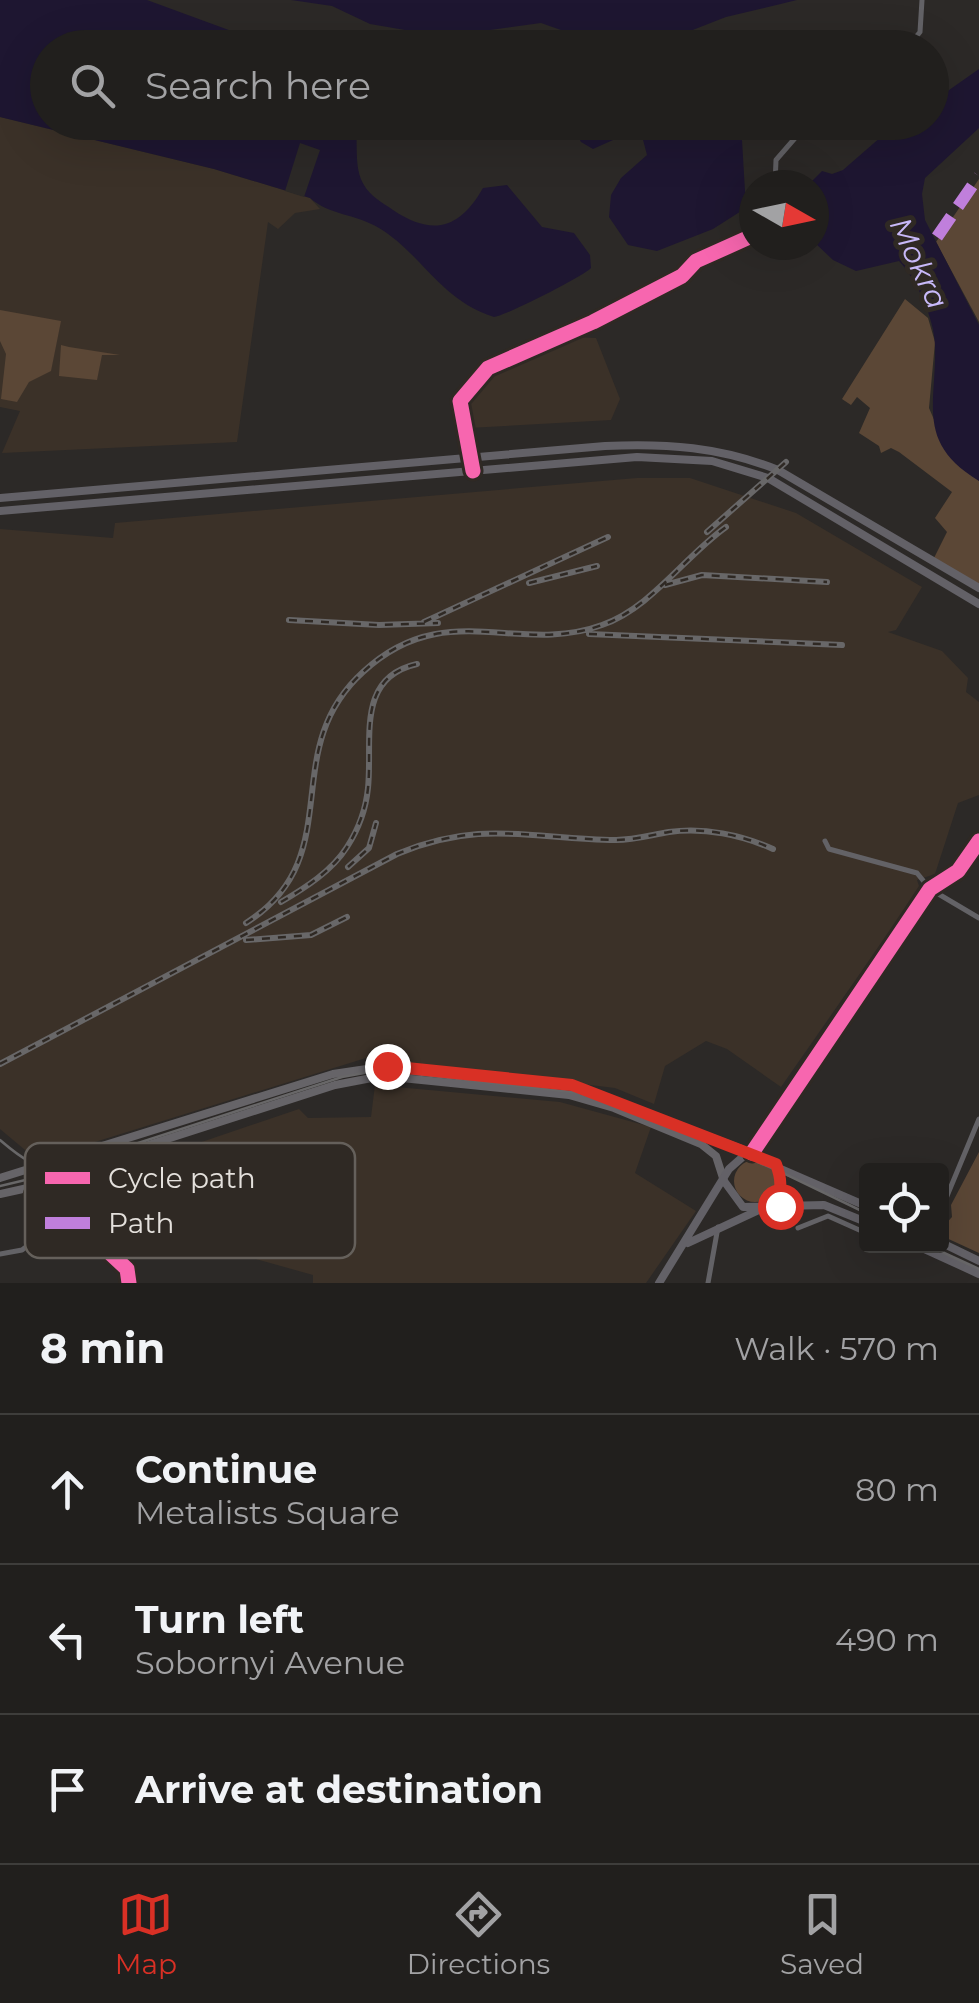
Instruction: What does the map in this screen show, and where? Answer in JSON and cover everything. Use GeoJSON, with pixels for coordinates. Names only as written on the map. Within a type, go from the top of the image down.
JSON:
{"type":"FeatureCollection","features":[{"type":"Feature","properties":{"kind":"main road"},"geometry":{"type":"LineString","coordinates":[[979,588],[804,482],[723,452],[637,444],[2,498],[4,511],[636,457],[712,461],[780,484],[979,604]]}},
{"type":"Feature","properties":{"kind":"main road"},"geometry":{"type":"LineString","coordinates":[[907,560],[914,559],[914,548]]}},
{"type":"Feature","properties":{"kind":"main road"},"geometry":{"type":"LineString","coordinates":[[926,572],[926,562],[933,560]]}},
{"type":"Feature","properties":{"kind":"main road"},"geometry":{"type":"LineString","coordinates":[[121,1143],[359,1068],[387,1066],[572,1085],[752,1153],[859,1203]]}},
{"type":"Feature","properties":{"kind":"main road"},"geometry":{"type":"LineString","coordinates":[[359,1068],[361,1078]]}},
{"type":"Feature","properties":{"kind":"main road"},"geometry":{"type":"LineString","coordinates":[[163,1143],[361,1078],[382,1076],[569,1095],[655,1122],[701,1144],[716,1156],[734,1200],[743,1207],[824,1204],[859,1219]]}},
{"type":"Feature","properties":{"kind":"main road"},"geometry":{"type":"LineString","coordinates":[[659,1283],[735,1162],[752,1153]]}},
{"type":"Feature","properties":{"kind":"main road"},"geometry":{"type":"LineString","coordinates":[[686,1245],[718,1226],[765,1207],[780,1193],[782,1183],[776,1164]]}},
{"type":"Feature","properties":{"kind":"main road"},"geometry":{"type":"LineString","coordinates":[[0,1178],[25,1172]]}},
{"type":"Feature","properties":{"kind":"main road"},"geometry":{"type":"LineString","coordinates":[[0,1194],[25,1189]]}},
{"type":"Feature","properties":{"kind":"main road"},"geometry":{"type":"LineString","coordinates":[[949,1246],[979,1261]]}},
{"type":"Feature","properties":{"kind":"main road"},"geometry":{"type":"LineString","coordinates":[[933,1253],[979,1274]]}},
{"type":"Feature","properties":{"kind":"street"},"geometry":{"type":"LineString","coordinates":[[920,30],[922,0]]}},
{"type":"Feature","properties":{"kind":"street"},"geometry":{"type":"LineString","coordinates":[[776,170],[776,160],[793,140]]}},
{"type":"Feature","properties":{"kind":"street"},"geometry":{"type":"LineString","coordinates":[[473,471],[460,401],[488,368],[593,322],[682,276],[696,261],[739,242]]}},
{"type":"Feature","properties":{"kind":"street"},"geometry":{"type":"LineString","coordinates":[[825,841],[829,849],[916,874],[930,890],[979,918]]}},
{"type":"Feature","properties":{"kind":"street"},"geometry":{"type":"LineString","coordinates":[[752,1153],[930,890],[958,871],[979,841]]}},
{"type":"Feature","properties":{"kind":"street"},"geometry":{"type":"LineString","coordinates":[[949,1191],[979,1119]]}},
{"type":"Feature","properties":{"kind":"street"},"geometry":{"type":"LineString","coordinates":[[798,1228],[833,1217],[859,1230]]}},
{"type":"Feature","properties":{"kind":"street"},"geometry":{"type":"LineString","coordinates":[[708,1283],[718,1226]]}},
{"type":"Feature","properties":{"kind":"street"},"geometry":{"type":"LineString","coordinates":[[0,1254],[25,1248]]}},
{"type":"Feature","properties":{"kind":"street"},"geometry":{"type":"LineString","coordinates":[[115,1258],[127,1269],[129,1283]]}},
{"type":"Feature","properties":{"kind":"shaded area"},"geometry":{"type":"Polygon","coordinates":[[[0,117],[30,124],[30,140],[95,140],[214,169],[310,198],[320,209],[295,213],[278,229],[268,222],[237,442],[2,453],[20,411],[0,407],[0,117]]]}},
{"type":"Feature","properties":{"kind":"shaded area"},"geometry":{"type":"Polygon","coordinates":[[[979,179],[979,322],[936,242],[979,179]]]}},
{"type":"Feature","properties":{"kind":"shaded area"},"geometry":{"type":"Polygon","coordinates":[[[905,299],[928,318],[935,342],[929,408],[948,452],[979,481],[979,588],[933,560],[947,532],[935,518],[952,492],[899,452],[891,448],[881,453],[879,446],[859,433],[870,408],[857,397],[851,405],[842,399],[905,299]]]}},
{"type":"Feature","properties":{"kind":"shaded area"},"geometry":{"type":"Polygon","coordinates":[[[0,310],[61,321],[51,371],[29,382],[17,402],[1,399],[6,354],[0,341],[0,310]]]}},
{"type":"Feature","properties":{"kind":"shaded area"},"geometry":{"type":"Polygon","coordinates":[[[573,337],[596,338],[620,399],[611,420],[468,428],[465,402],[494,371],[573,337]]]}},
{"type":"Feature","properties":{"kind":"shaded area"},"geometry":{"type":"Polygon","coordinates":[[[61,345],[120,355],[102,355],[97,380],[59,376],[61,345]]]}},
{"type":"Feature","properties":{"kind":"shaded area"},"geometry":{"type":"Polygon","coordinates":[[[637,478],[690,478],[796,513],[922,587],[896,630],[888,632],[942,651],[968,678],[966,692],[979,702],[979,795],[958,803],[935,874],[917,880],[919,886],[891,929],[781,1087],[727,1049],[706,1041],[665,1066],[654,1104],[615,1088],[366,1058],[92,1143],[25,1143],[25,1150],[0,1129],[0,529],[113,538],[115,523],[637,478]]]}},
{"type":"Feature","properties":{"kind":"shaded area"},"geometry":{"type":"Polygon","coordinates":[[[375,1085],[560,1102],[651,1127],[635,1173],[696,1211],[646,1283],[313,1283],[313,1275],[252,1258],[355,1258],[355,1143],[199,1143],[299,1109],[308,1118],[371,1117],[375,1085]]]}},
{"type":"Feature","properties":{"kind":"shaded area"},"geometry":{"type":"Polygon","coordinates":[[[979,1152],[979,1253],[949,1239],[951,1205],[979,1152]]]}},
{"type":"Feature","properties":{"kind":"shaded area"},"geometry":{"type":"Polygon","coordinates":[[[755,1160],[770,1166],[776,1181],[770,1196],[755,1202],[740,1196],[734,1181],[740,1166],[755,1160]]]}},
{"type":"Feature","properties":{"kind":"water"},"geometry":{"type":"Polygon","coordinates":[[[0,0],[147,0],[229,30],[30,30],[30,124],[0,117],[0,0]]]}},
{"type":"Feature","properties":{"kind":"water"},"geometry":{"type":"Polygon","coordinates":[[[291,0],[797,0],[726,17],[693,30],[561,30],[541,23],[490,30],[405,30],[370,24],[332,6],[291,0]]]}},
{"type":"Feature","properties":{"kind":"water","name":"Mokra"},"geometry":{"type":"Polygon","coordinates":[[[979,69],[979,128],[925,178],[922,194],[925,220],[979,325],[979,481],[945,452],[937,436],[933,404],[934,334],[912,278],[899,261],[856,271],[829,256],[829,173],[843,170],[877,140],[949,140],[949,90],[979,69]]]}},
{"type":"Feature","properties":{"kind":"water"},"geometry":{"type":"Polygon","coordinates":[[[95,140],[356,140],[364,185],[377,199],[407,218],[432,226],[444,225],[464,213],[483,188],[507,185],[542,227],[574,233],[590,255],[591,268],[543,296],[494,317],[459,300],[408,250],[379,228],[310,198],[214,169],[95,140]]]}},
{"type":"Feature","properties":{"kind":"water"},"geometry":{"type":"Polygon","coordinates":[[[580,140],[613,140],[593,149],[580,140]]]}},
{"type":"Feature","properties":{"kind":"water"},"geometry":{"type":"Polygon","coordinates":[[[643,140],[742,140],[744,170],[739,170],[739,212],[713,229],[657,251],[628,245],[609,217],[611,195],[621,178],[647,155],[643,140]]]}},
{"type":"Feature","properties":{"kind":"pier"},"geometry":{"type":"Polygon","coordinates":[[[300,143],[320,150],[304,197],[285,191],[300,143]]]}},
{"type":"Feature","properties":{"kind":"tram line"},"geometry":{"type":"LineString","coordinates":[[138,1143],[342,1077],[381,1070],[580,1093],[719,1142],[859,1210]]}},
{"type":"Feature","properties":{"kind":"tram line"},"geometry":{"type":"LineString","coordinates":[[0,1140],[25,1158]]}},
{"type":"Feature","properties":{"kind":"tram line"},"geometry":{"type":"LineString","coordinates":[[0,1186],[25,1180]]}},
{"type":"Feature","properties":{"kind":"tram line"},"geometry":{"type":"LineString","coordinates":[[944,1253],[979,1269]]}},
{"type":"Feature","properties":{"kind":"railway"},"geometry":{"type":"LineString","coordinates":[[707,532],[786,462]]}},
{"type":"Feature","properties":{"kind":"railway"},"geometry":{"type":"LineString","coordinates":[[246,923],[278,896],[296,867],[306,835],[322,736],[337,703],[363,672],[393,649],[423,637],[452,632],[571,633],[602,625],[636,607],[726,527]]}},
{"type":"Feature","properties":{"kind":"railway"},"geometry":{"type":"LineString","coordinates":[[424,622],[608,537]]}},
{"type":"Feature","properties":{"kind":"railway"},"geometry":{"type":"LineString","coordinates":[[529,583],[597,566]]}},
{"type":"Feature","properties":{"kind":"railway"},"geometry":{"type":"LineString","coordinates":[[665,585],[702,575],[827,582]]}},
{"type":"Feature","properties":{"kind":"railway"},"geometry":{"type":"LineString","coordinates":[[289,620],[379,625],[438,623]]}},
{"type":"Feature","properties":{"kind":"railway"},"geometry":{"type":"LineString","coordinates":[[589,634],[842,645]]}},
{"type":"Feature","properties":{"kind":"railway"},"geometry":{"type":"LineString","coordinates":[[281,902],[326,871],[351,840],[367,796],[369,731],[376,697],[397,671],[417,664]]}},
{"type":"Feature","properties":{"kind":"railway"},"geometry":{"type":"LineString","coordinates":[[348,867],[369,848],[376,823]]}},
{"type":"Feature","properties":{"kind":"railway"},"geometry":{"type":"LineString","coordinates":[[0,1064],[397,854],[427,843],[481,834],[616,840],[709,831],[773,849]]}},
{"type":"Feature","properties":{"kind":"railway"},"geometry":{"type":"LineString","coordinates":[[246,940],[311,935],[347,917]]}},
{"type":"Feature","properties":{"kind":"marked path"},"geometry":{"type":"LineString","coordinates":[[937,237],[979,176]]}},
{"type":"Feature","properties":{"kind":"cycle path"},"geometry":{"type":"LineString","coordinates":[[473,471],[460,401],[488,368],[593,322],[682,276],[696,261],[739,242]]}},
{"type":"Feature","properties":{"kind":"cycle path"},"geometry":{"type":"LineString","coordinates":[[752,1153],[930,889],[958,871],[979,841]]}},
{"type":"Feature","properties":{"kind":"cycle path"},"geometry":{"type":"LineString","coordinates":[[115,1258],[127,1269],[129,1283]]}},
{"type":"Feature","properties":{"kind":"route"},"geometry":{"type":"LineString","coordinates":[[387,1066],[572,1085],[637,1107],[776,1164],[782,1183],[780,1193],[765,1207],[780,1206]]}}]}
